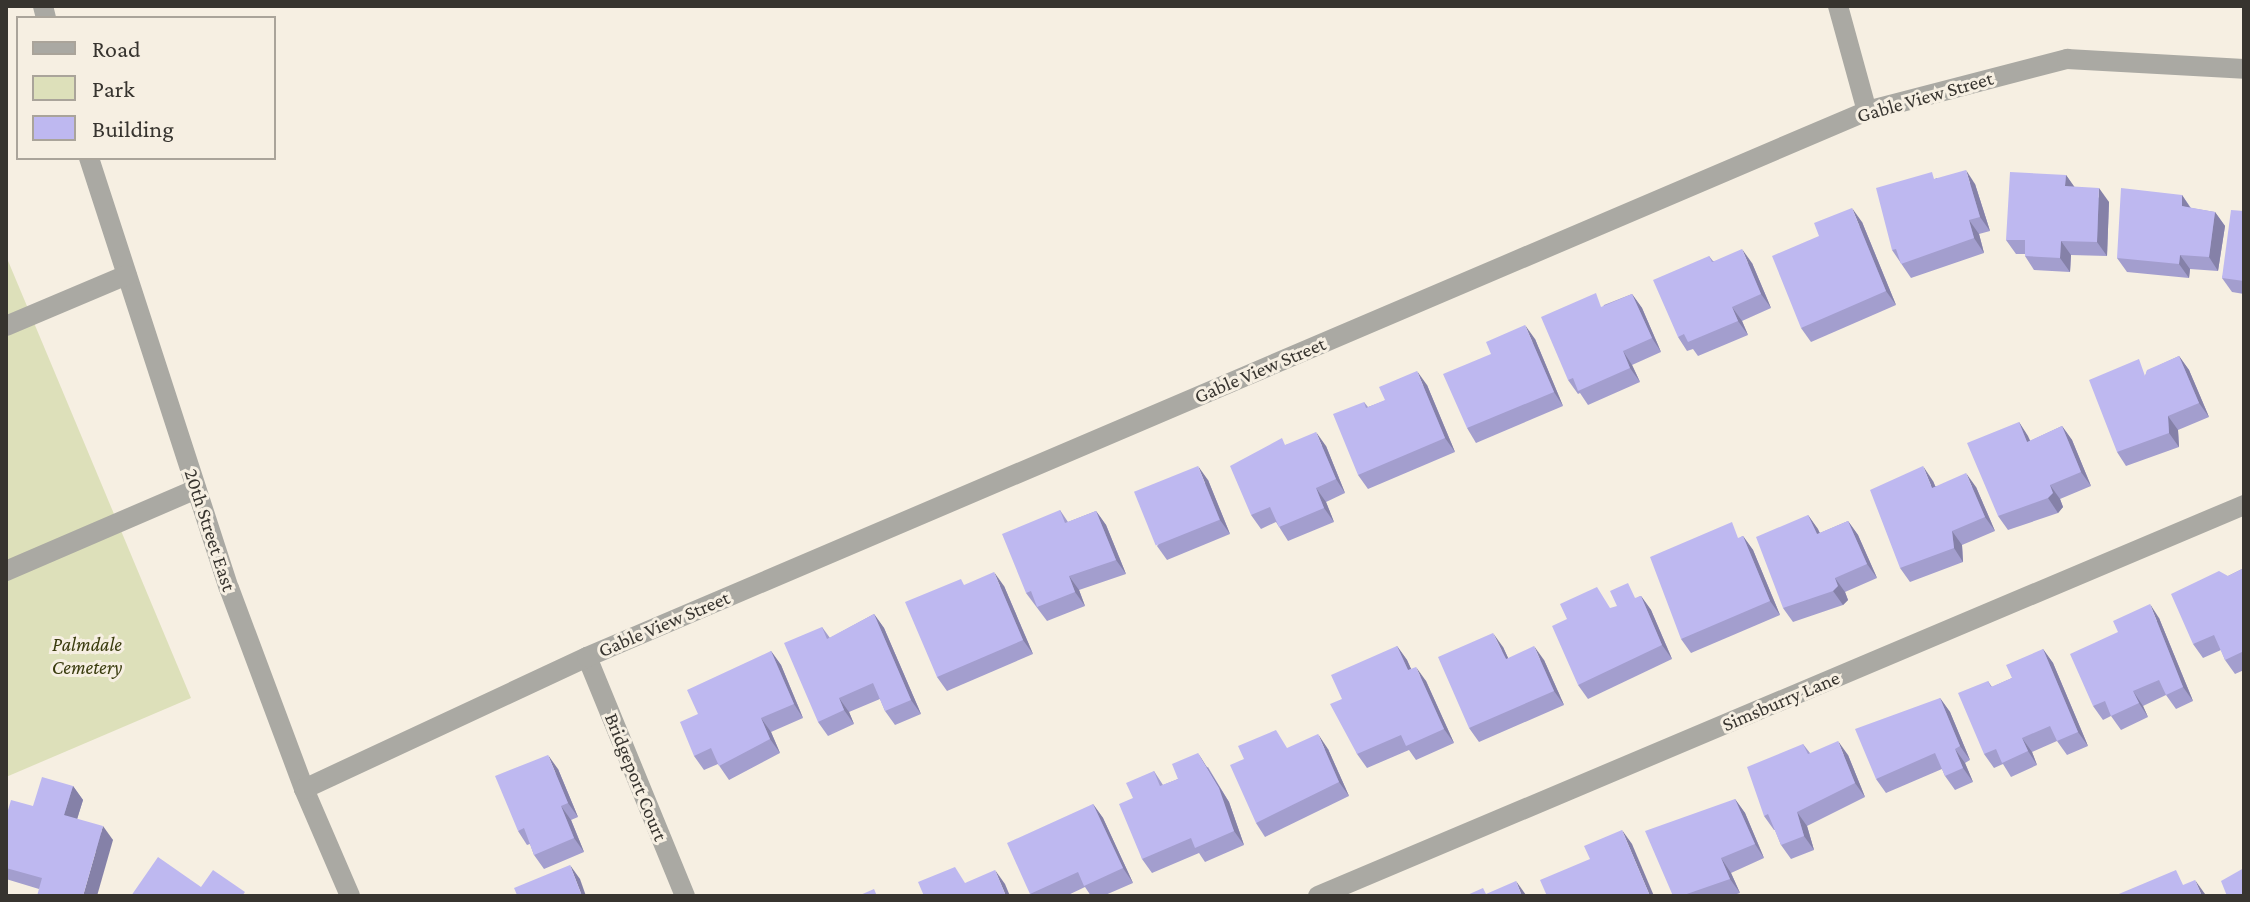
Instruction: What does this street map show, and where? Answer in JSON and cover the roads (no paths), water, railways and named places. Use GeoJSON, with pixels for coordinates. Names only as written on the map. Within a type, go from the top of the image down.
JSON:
{"type":"FeatureCollection","features":[{"type":"Feature","properties":{"kind":"street"},"geometry":{"type":"LineString","coordinates":[[1838,6],[1867,111]]}},
{"type":"Feature","properties":{"kind":"street","name":"Gable View Street"},"geometry":{"type":"LineString","coordinates":[[304,789],[587,657],[1867,111],[2067,59],[2244,69]]}},
{"type":"Feature","properties":{"kind":"street","name":"20th Street East"},"geometry":{"type":"LineString","coordinates":[[90,160],[196,489],[304,789],[350,896]]}},
{"type":"Feature","properties":{"kind":"street"},"geometry":{"type":"LineString","coordinates":[[6,326],[127,275]]}},
{"type":"Feature","properties":{"kind":"street"},"geometry":{"type":"LineString","coordinates":[[6,571],[196,489]]}},
{"type":"Feature","properties":{"kind":"street","name":"Simsburry Lane"},"geometry":{"type":"LineString","coordinates":[[1318,896],[2244,505]]}},
{"type":"Feature","properties":{"kind":"street","name":"Bridgeport Court"},"geometry":{"type":"LineString","coordinates":[[587,657],[685,896]]}},
{"type":"Feature","properties":{"kind":"park label","name":"Palmdale Cemetery"},"geometry":{"type":"Point","coordinates":[87,656]}}]}
